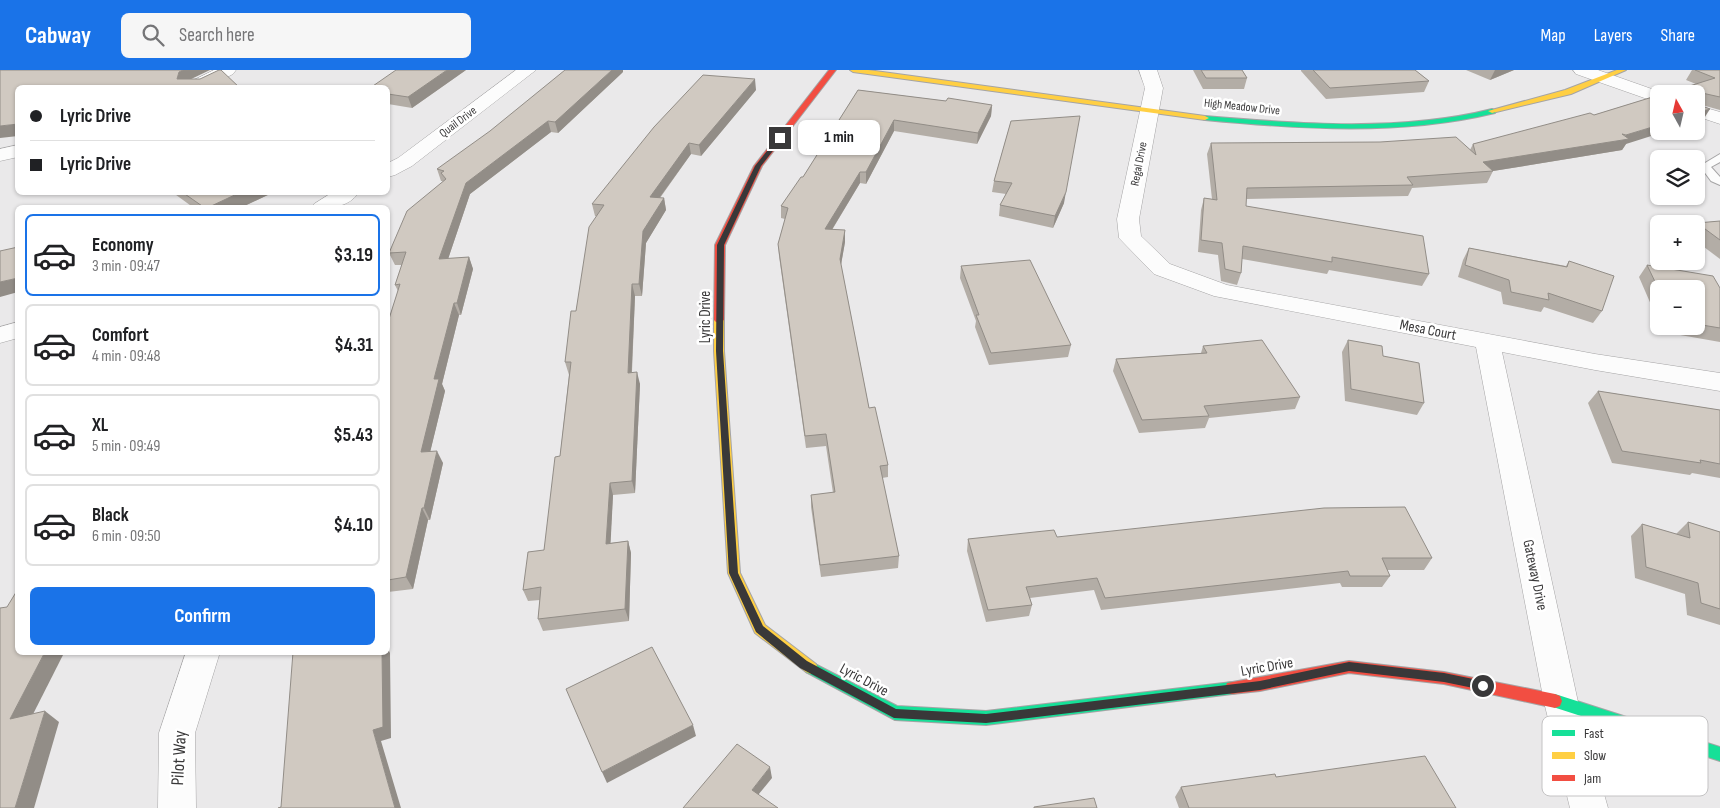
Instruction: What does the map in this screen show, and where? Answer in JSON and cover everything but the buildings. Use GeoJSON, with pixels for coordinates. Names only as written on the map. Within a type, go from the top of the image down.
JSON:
{"type":"FeatureCollection","features":[{"type":"Feature","properties":{"kind":"street"},"geometry":{"type":"LineString","coordinates":[[198,85],[227,70]]}},
{"type":"Feature","properties":{"kind":"street","name":"Quail Drive"},"geometry":{"type":"LineString","coordinates":[[390,171],[405,162],[527,70]]}},
{"type":"Feature","properties":{"kind":"street","name":"Lyric Drive"},"geometry":{"type":"LineString","coordinates":[[833,70],[758,166],[720,245],[719,351],[734,573],[760,629],[804,664],[894,713],[986,718],[1260,685],[1349,666],[1444,678],[1561,702],[1604,716]]}},
{"type":"Feature","properties":{"kind":"street","name":"High Meadow Drive"},"geometry":{"type":"LineString","coordinates":[[852,70],[1149,111],[1295,126],[1406,124],[1472,116],[1568,92],[1623,70]]}},
{"type":"Feature","properties":{"kind":"street","name":"Regal Drive"},"geometry":{"type":"LineString","coordinates":[[1145,252],[1130,238],[1128,219],[1154,88],[1148,70]]}},
{"type":"Feature","properties":{"kind":"street"},"geometry":{"type":"LineString","coordinates":[[1582,70],[1650,94]]}},
{"type":"Feature","properties":{"kind":"street"},"geometry":{"type":"LineString","coordinates":[[1705,113],[1720,118]]}},
{"type":"Feature","properties":{"kind":"street"},"geometry":{"type":"LineString","coordinates":[[0,155],[15,152]]}},
{"type":"Feature","properties":{"kind":"street"},"geometry":{"type":"LineString","coordinates":[[326,205],[344,195]]}},
{"type":"Feature","properties":{"kind":"street","name":"Mesa Court"},"geometry":{"type":"LineString","coordinates":[[1145,252],[1162,269],[1222,291],[1487,341],[1720,382]]}},
{"type":"Feature","properties":{"kind":"street"},"geometry":{"type":"LineString","coordinates":[[0,335],[15,331]]}},
{"type":"Feature","properties":{"kind":"street","name":"Gateway Drive"},"geometry":{"type":"LineString","coordinates":[[1487,341],[1565,716]]}},
{"type":"Feature","properties":{"kind":"street","name":"Pilot Way"},"geometry":{"type":"LineString","coordinates":[[177,808],[177,733],[202,655]]}},
{"type":"Feature","properties":{"kind":"street","name":"Lyric Drive"},"geometry":{"type":"LineString","coordinates":[[1708,750],[1720,754]]}},
{"type":"Feature","properties":{"kind":"lane"},"geometry":{"type":"LineString","coordinates":[[1720,157],[1705,166],[1715,180],[1720,182]]}},
{"type":"Feature","properties":{"kind":"traffic: fast"},"geometry":{"type":"LineString","coordinates":[[1205,118],[1295,126],[1406,124],[1472,116],[1492,111]]}},
{"type":"Feature","properties":{"kind":"traffic: fast"},"geometry":{"type":"LineString","coordinates":[[811,668],[895,713],[986,718],[1232,688]]}},
{"type":"Feature","properties":{"kind":"traffic: fast"},"geometry":{"type":"LineString","coordinates":[[1555,701],[1602,716]]}},
{"type":"Feature","properties":{"kind":"traffic: fast"},"geometry":{"type":"LineString","coordinates":[[1708,750],[1720,754]]}},
{"type":"Feature","properties":{"kind":"traffic: slow"},"geometry":{"type":"LineString","coordinates":[[853,70],[1205,118]]}},
{"type":"Feature","properties":{"kind":"traffic: slow"},"geometry":{"type":"LineString","coordinates":[[1492,111],[1568,92],[1623,70]]}},
{"type":"Feature","properties":{"kind":"traffic: slow"},"geometry":{"type":"LineString","coordinates":[[719,320],[719,351],[734,573],[760,629],[811,668]]}},
{"type":"Feature","properties":{"kind":"traffic: jam"},"geometry":{"type":"LineString","coordinates":[[719,320],[720,245],[758,166],[833,70]]}},
{"type":"Feature","properties":{"kind":"traffic: jam"},"geometry":{"type":"LineString","coordinates":[[1232,688],[1260,685],[1349,667],[1444,678],[1555,701]]}},
{"type":"Feature","properties":{"kind":"route"},"geometry":{"type":"LineString","coordinates":[[780,138],[758,166],[720,245],[719,351],[734,573],[760,629],[804,664],[894,713],[986,718],[1260,685],[1349,666],[1444,678],[1483,686]]}}]}
